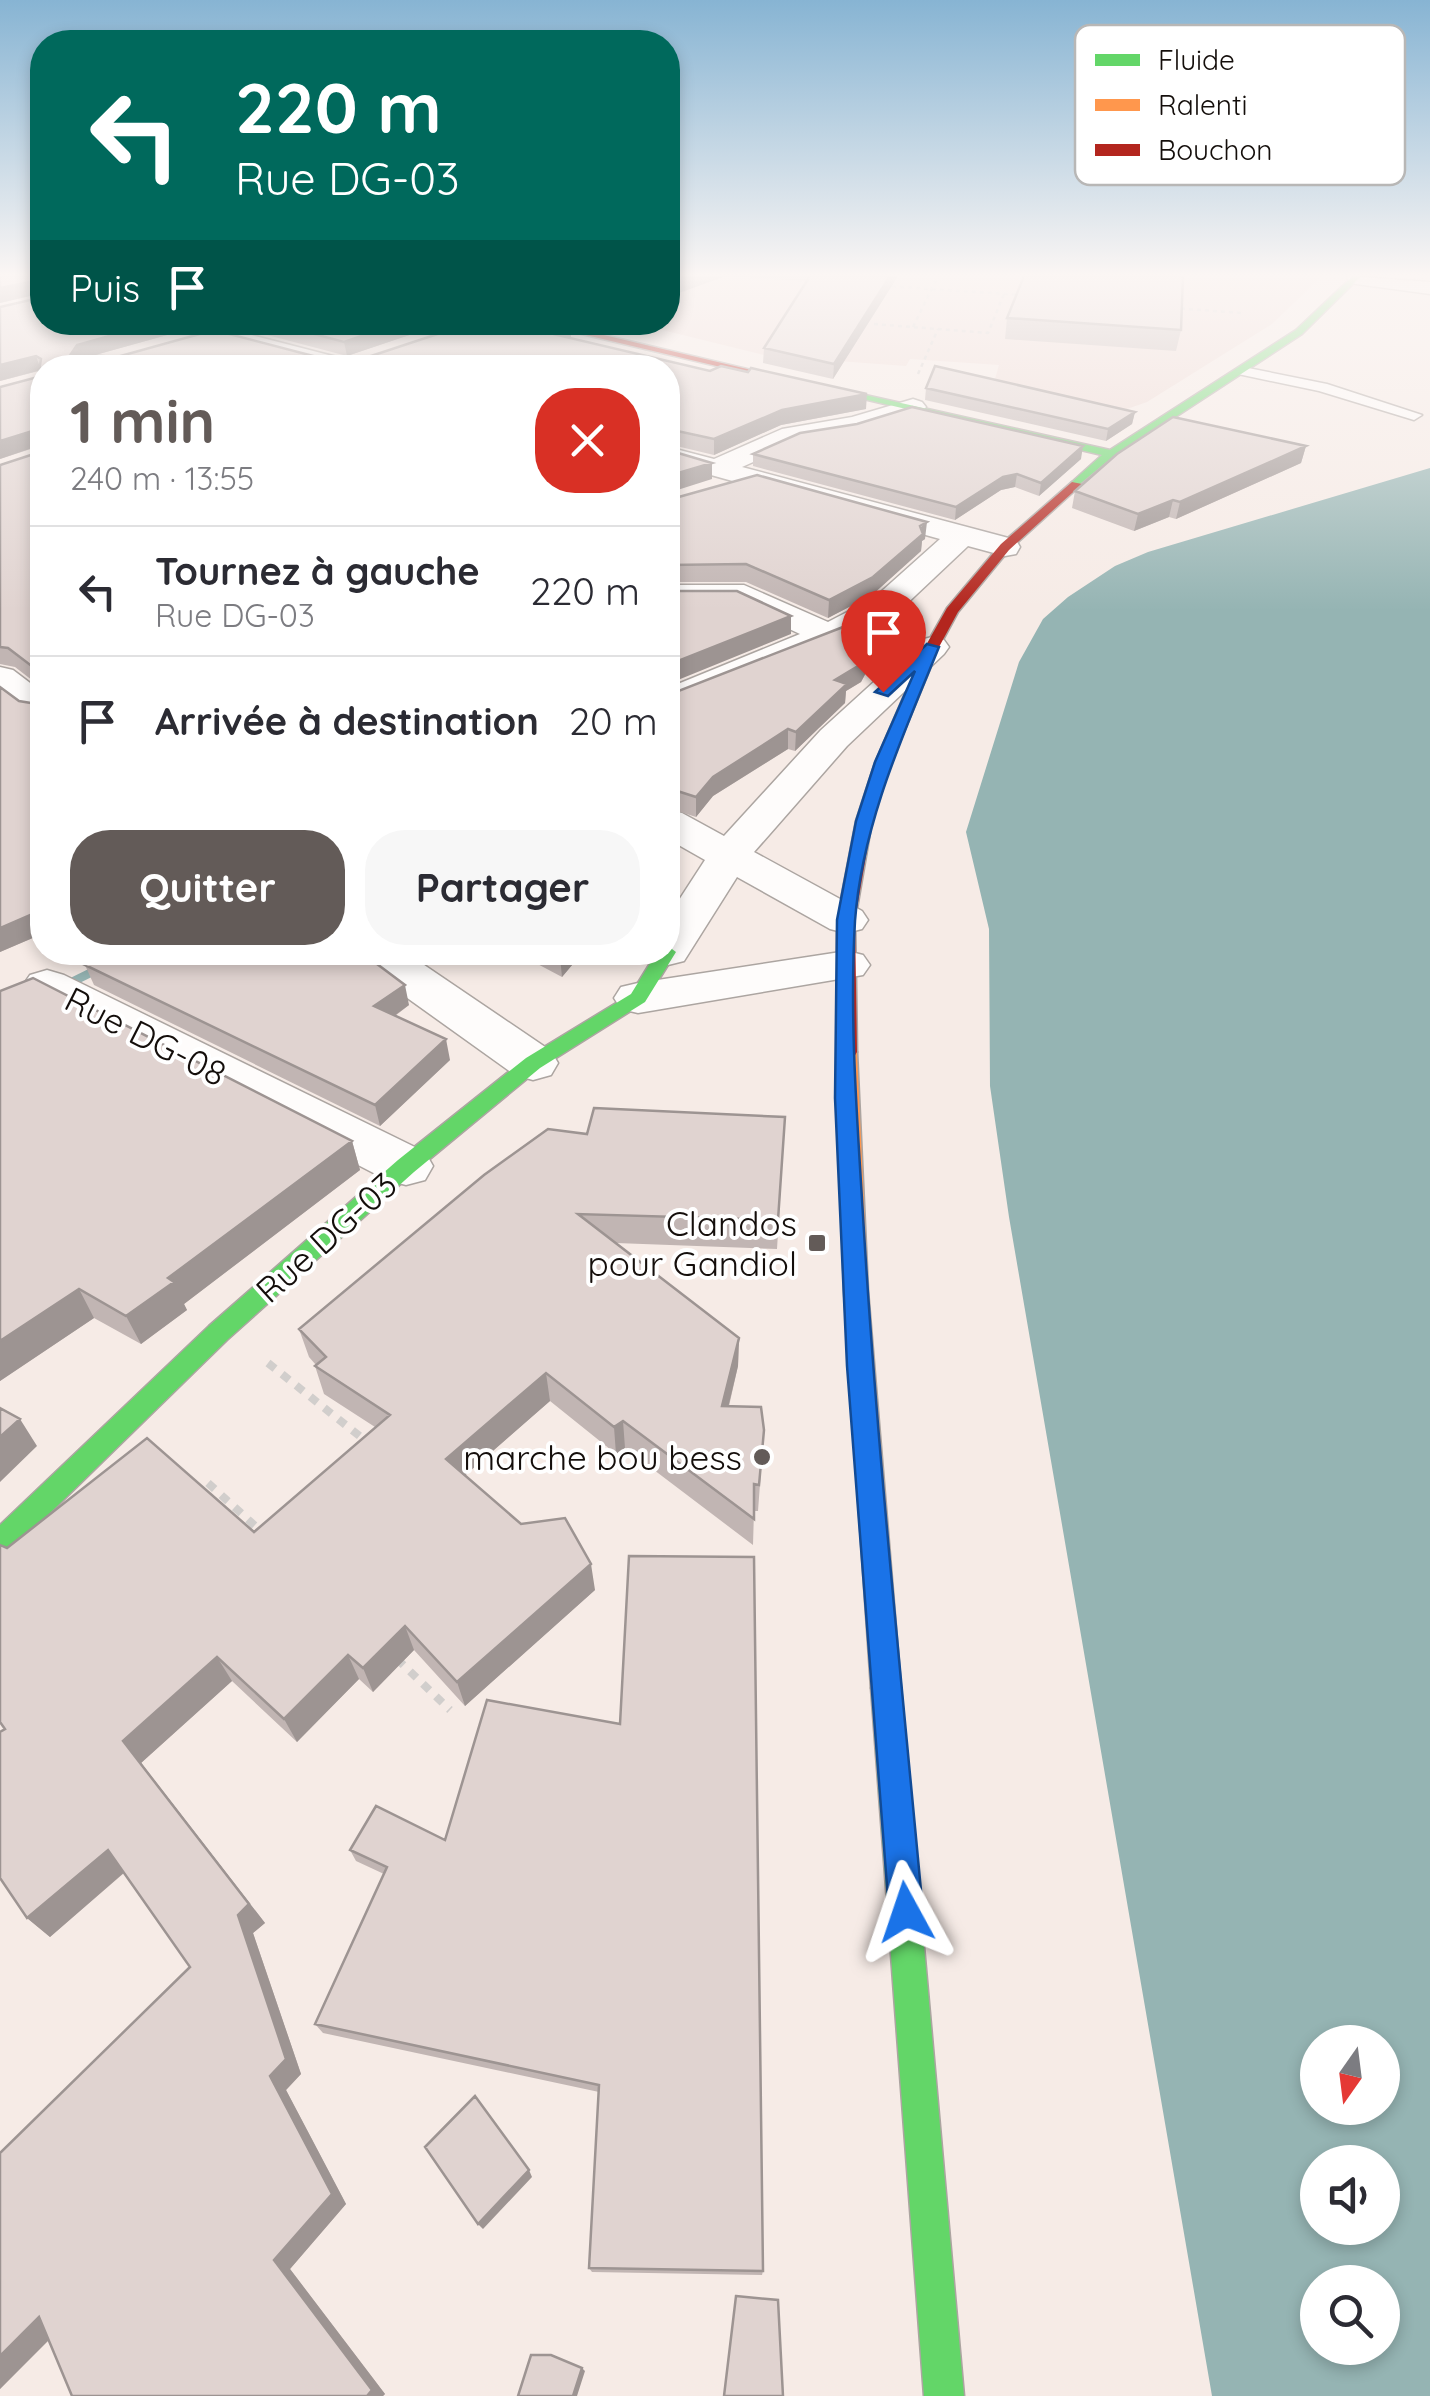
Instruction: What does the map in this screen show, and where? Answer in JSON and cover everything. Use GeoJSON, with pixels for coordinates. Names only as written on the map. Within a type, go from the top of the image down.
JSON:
{"type":"FeatureCollection","features":[{"type":"Feature","properties":{"kind":"main road"},"geometry":{"type":"LineString","coordinates":[[828,388],[1112,454]]}},
{"type":"Feature","properties":{"kind":"main road"},"geometry":{"type":"LineString","coordinates":[[944,2396],[860,1366],[849,1185],[846,942],[864,821],[883,762],[932,647],[952,611],[1005,547],[1112,454],[1216,388]]}},
{"type":"Feature","properties":{"kind":"main road","name":"Rue DG-03"},"geometry":{"type":"LineString","coordinates":[[0,1543],[218,1333],[406,1166],[533,1063],[638,998],[659,965]]}},
{"type":"Feature","properties":{"kind":"street"},"geometry":{"type":"LineString","coordinates":[[716,468],[791,435],[855,424],[913,407]]}},
{"type":"Feature","properties":{"kind":"street"},"geometry":{"type":"LineString","coordinates":[[680,458],[1005,547]]}},
{"type":"Feature","properties":{"kind":"street"},"geometry":{"type":"LineString","coordinates":[[703,495],[756,478]]}},
{"type":"Feature","properties":{"kind":"street"},"geometry":{"type":"LineString","coordinates":[[680,696],[828,635],[886,605],[962,535]]}},
{"type":"Feature","properties":{"kind":"street"},"geometry":{"type":"LineString","coordinates":[[680,594],[744,596],[828,635]]}},
{"type":"Feature","properties":{"kind":"street","name":"Rue DG-03"},"geometry":{"type":"LineString","coordinates":[[680,932],[730,854],[834,738],[932,647]]}},
{"type":"Feature","properties":{"kind":"street"},"geometry":{"type":"LineString","coordinates":[[0,678],[30,698]]}},
{"type":"Feature","properties":{"kind":"street"},"geometry":{"type":"LineString","coordinates":[[0,718],[30,709]]}},
{"type":"Feature","properties":{"kind":"street"},"geometry":{"type":"LineString","coordinates":[[680,828],[730,854],[846,942]]}},
{"type":"Feature","properties":{"kind":"street"},"geometry":{"type":"LineString","coordinates":[[638,998],[846,942]]}},
{"type":"Feature","properties":{"kind":"street"},"geometry":{"type":"LineString","coordinates":[[0,1006],[91,965]]}},
{"type":"Feature","properties":{"kind":"street"},"geometry":{"type":"LineString","coordinates":[[392,965],[533,1063]]}},
{"type":"Feature","properties":{"kind":"street","name":"Rue DG-08"},"geometry":{"type":"LineString","coordinates":[[47,985],[406,1166]]}},
{"type":"Feature","properties":{"kind":"lane"},"geometry":{"type":"LineString","coordinates":[[1325,388],[1414,415]]}},
{"type":"Feature","properties":{"kind":"path"},"geometry":{"type":"LineString","coordinates":[[218,1333],[275,1367],[373,1447],[358,1460]]}},
{"type":"Feature","properties":{"kind":"path"},"geometry":{"type":"LineString","coordinates":[[208,1484],[272,1540]]}},
{"type":"Feature","properties":{"kind":"path"},"geometry":{"type":"LineString","coordinates":[[382,1645],[450,1710]]}},
{"type":"Feature","properties":{"kind":"shaded area"},"geometry":{"type":"Polygon","coordinates":[[[992,388],[1170,388],[1147,402],[1107,416],[987,407],[992,388]]]}},
{"type":"Feature","properties":{"kind":"water"},"geometry":{"type":"Polygon","coordinates":[[[1430,468],[1430,2396],[1212,2396],[1009,1217],[990,1086],[989,929],[966,832],[1019,662],[1043,619],[1115,566],[1148,552],[1430,468]]]}},
{"type":"Feature","properties":{"kind":"building"},"geometry":{"type":"Polygon","coordinates":[[[0,388],[30,388],[30,432],[0,441],[0,388]]]}},
{"type":"Feature","properties":{"kind":"building"},"geometry":{"type":"Polygon","coordinates":[[[680,388],[839,388],[867,394],[782,410],[714,439],[680,432],[680,388]]]}},
{"type":"Feature","properties":{"kind":"building"},"geometry":{"type":"Polygon","coordinates":[[[926,388],[1030,388],[1135,412],[1108,429],[926,388]]]}},
{"type":"Feature","properties":{"kind":"building"},"geometry":{"type":"Polygon","coordinates":[[[912,407],[1083,446],[1041,483],[1017,474],[1003,477],[956,507],[753,454],[800,433],[857,424],[912,407]]]}},
{"type":"Feature","properties":{"kind":"building"},"geometry":{"type":"Polygon","coordinates":[[[1173,417],[1306,446],[1180,502],[1173,500],[1138,514],[1075,491],[1117,454],[1173,417]]]}},
{"type":"Feature","properties":{"kind":"building"},"geometry":{"type":"Polygon","coordinates":[[[680,454],[712,463],[680,472],[680,454]]]}},
{"type":"Feature","properties":{"kind":"building"},"geometry":{"type":"Polygon","coordinates":[[[30,455],[30,665],[8,648],[0,647],[0,465],[30,455]]]}},
{"type":"Feature","properties":{"kind":"building"},"geometry":{"type":"Polygon","coordinates":[[[757,475],[927,522],[920,526],[923,534],[873,577],[829,600],[746,564],[680,565],[680,497],[757,475]]]}},
{"type":"Feature","properties":{"kind":"building"},"geometry":{"type":"Polygon","coordinates":[[[680,591],[737,591],[791,616],[680,660],[680,591]]]}},
{"type":"Feature","properties":{"kind":"building"},"geometry":{"type":"Polygon","coordinates":[[[897,600],[863,663],[835,680],[847,684],[796,732],[788,729],[713,777],[696,797],[680,792],[680,690],[843,627],[897,600]]]}},
{"type":"Feature","properties":{"kind":"building"},"geometry":{"type":"Polygon","coordinates":[[[0,687],[19,701],[30,703],[30,915],[0,928],[0,687]]]}},
{"type":"Feature","properties":{"kind":"building"},"geometry":{"type":"Polygon","coordinates":[[[85,965],[378,965],[405,985],[374,1006],[446,1039],[375,1105],[85,965]]]}},
{"type":"Feature","properties":{"kind":"building"},"geometry":{"type":"Polygon","coordinates":[[[33,978],[352,1141],[168,1278],[174,1282],[126,1316],[79,1289],[0,1341],[0,991],[33,978]]]}},
{"type":"Feature","properties":{"kind":"building"},"geometry":{"type":"Polygon","coordinates":[[[594,1108],[785,1117],[778,1220],[578,1214],[739,1338],[722,1406],[761,1407],[764,1430],[759,1485],[754,1484],[754,1519],[623,1421],[614,1427],[546,1373],[446,1459],[521,1524],[565,1518],[591,1564],[457,1682],[405,1626],[363,1668],[348,1655],[284,1719],[217,1657],[123,1741],[249,1904],[238,1915],[286,2059],[270,2076],[332,2194],[274,2260],[372,2390],[367,2396],[72,2396],[39,2317],[0,2356],[0,2153],[190,1967],[108,1850],[27,1918],[0,1878],[0,1732],[5,1729],[0,1722],[0,1545],[7,1548],[147,1438],[254,1532],[390,1415],[315,1366],[326,1357],[299,1329],[484,1175],[548,1129],[587,1134],[594,1108]]]}},
{"type":"Feature","properties":{"kind":"building"},"geometry":{"type":"Polygon","coordinates":[[[0,1408],[20,1419],[0,1437],[0,1408]]]}},
{"type":"Feature","properties":{"kind":"building"},"geometry":{"type":"Polygon","coordinates":[[[629,1556],[754,1557],[763,2271],[589,2268],[599,2085],[315,2024],[387,1867],[350,1850],[376,1806],[445,1840],[487,1700],[620,1724],[629,1556]]]}},
{"type":"Feature","properties":{"kind":"building"},"geometry":{"type":"Polygon","coordinates":[[[475,2096],[529,2170],[478,2224],[425,2147],[475,2096]]]}},
{"type":"Feature","properties":{"kind":"building"},"geometry":{"type":"Polygon","coordinates":[[[736,2296],[778,2300],[783,2396],[724,2396],[736,2296]]]}},
{"type":"Feature","properties":{"kind":"building"},"geometry":{"type":"Polygon","coordinates":[[[531,2355],[551,2355],[582,2368],[573,2396],[518,2396],[531,2355]]]}},
{"type":"Feature","properties":{"kind":"waterway"},"geometry":{"type":"LineString","coordinates":[[56,989],[108,965]]}},
{"type":"Feature","properties":{"kind":"traffic: fast"},"geometry":{"type":"LineString","coordinates":[[1076,484],[1101,461],[1213,388]]}},
{"type":"Feature","properties":{"kind":"traffic: fast"},"geometry":{"type":"LineString","coordinates":[[843,393],[1112,454]]}},
{"type":"Feature","properties":{"kind":"traffic: fast"},"geometry":{"type":"LineString","coordinates":[[0,1543],[218,1333],[406,1166],[533,1063],[638,998],[659,965]]}},
{"type":"Feature","properties":{"kind":"traffic: fast"},"geometry":{"type":"LineString","coordinates":[[886,1688],[944,2396]]}},
{"type":"Feature","properties":{"kind":"traffic: slow"},"geometry":{"type":"LineString","coordinates":[[847,1052],[856,1291],[886,1688]]}},
{"type":"Feature","properties":{"kind":"traffic: jam"},"geometry":{"type":"LineString","coordinates":[[821,388],[843,393]]}},
{"type":"Feature","properties":{"kind":"traffic: jam"},"geometry":{"type":"LineString","coordinates":[[847,1052],[846,920],[864,821],[883,763],[932,647],[952,611],[1005,547],[1076,484]]}},
{"type":"Feature","properties":{"kind":"place","name":"Clandos pour Gandiol"},"geometry":{"type":"Point","coordinates":[817,1243]}},
{"type":"Feature","properties":{"kind":"place","name":"marche bou bess"},"geometry":{"type":"Point","coordinates":[762,1457]}},
{"type":"Feature","properties":{"kind":"route"},"geometry":{"type":"LineString","coordinates":[[883,692],[932,647],[883,762],[864,821],[846,920],[849,1185],[860,1366],[906,1912]]}}]}
